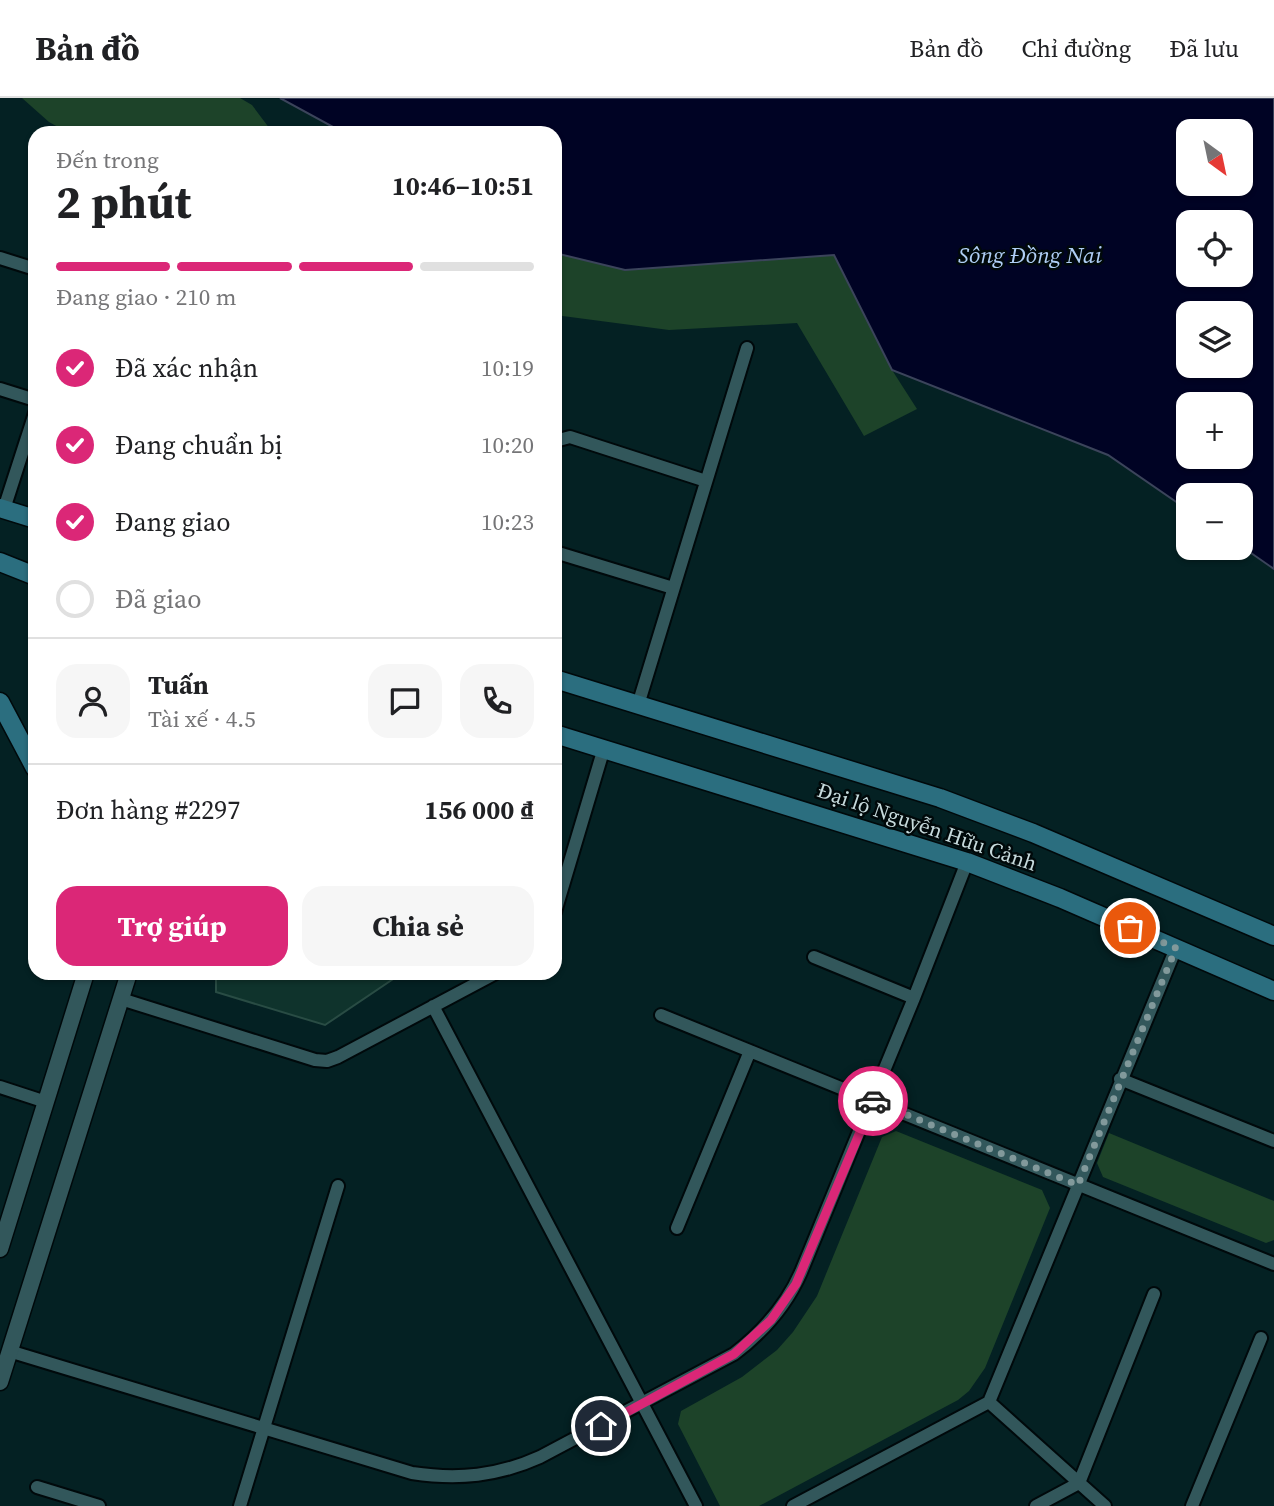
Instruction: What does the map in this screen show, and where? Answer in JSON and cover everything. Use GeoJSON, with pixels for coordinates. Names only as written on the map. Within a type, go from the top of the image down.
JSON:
{"type":"FeatureCollection","features":[{"type":"Feature","properties":{"kind":"main road"},"geometry":{"type":"LineString","coordinates":[[2,509],[28,517]]}},
{"type":"Feature","properties":{"kind":"main road"},"geometry":{"type":"LineString","coordinates":[[0,562],[28,573]]}},
{"type":"Feature","properties":{"kind":"main road","name":"Đại lộ Nguyễn Hữu Cảnh"},"geometry":{"type":"LineString","coordinates":[[562,681],[940,798],[1033,833],[1274,936]]}},
{"type":"Feature","properties":{"kind":"main road"},"geometry":{"type":"LineString","coordinates":[[0,702],[28,755]]}},
{"type":"Feature","properties":{"kind":"main road","name":"Đại lộ Nguyễn Hữu Cảnh"},"geometry":{"type":"LineString","coordinates":[[562,736],[967,862],[1060,898],[1274,991]]}},
{"type":"Feature","properties":{"kind":"street"},"geometry":{"type":"LineString","coordinates":[[0,258],[28,268]]}},
{"type":"Feature","properties":{"kind":"street"},"geometry":{"type":"LineString","coordinates":[[638,705],[747,348]]}},
{"type":"Feature","properties":{"kind":"street"},"geometry":{"type":"LineString","coordinates":[[0,389],[28,398]]}},
{"type":"Feature","properties":{"kind":"street"},"geometry":{"type":"LineString","coordinates":[[2,509],[28,433]]}},
{"type":"Feature","properties":{"kind":"street"},"geometry":{"type":"LineString","coordinates":[[562,440],[570,438],[706,481]]}},
{"type":"Feature","properties":{"kind":"street"},"geometry":{"type":"LineString","coordinates":[[562,554],[673,588]]}},
{"type":"Feature","properties":{"kind":"street"},"geometry":{"type":"LineString","coordinates":[[562,889],[604,748]]}},
{"type":"Feature","properties":{"kind":"street"},"geometry":{"type":"LineString","coordinates":[[5,1350],[403,1471],[433,1476],[477,1476],[530,1462],[734,1354],[761,1331],[780,1308],[801,1272],[967,862]]}},
{"type":"Feature","properties":{"kind":"street"},"geometry":{"type":"LineString","coordinates":[[793,1506],[989,1402],[1176,948]]}},
{"type":"Feature","properties":{"kind":"street"},"geometry":{"type":"LineString","coordinates":[[814,957],[914,998]]}},
{"type":"Feature","properties":{"kind":"street"},"geometry":{"type":"LineString","coordinates":[[0,1249],[84,980]]}},
{"type":"Feature","properties":{"kind":"street"},"geometry":{"type":"LineString","coordinates":[[0,1382],[5,1350],[127,980]]}},
{"type":"Feature","properties":{"kind":"street"},"geometry":{"type":"LineString","coordinates":[[121,999],[315,1060],[327,1061],[483,980]]}},
{"type":"Feature","properties":{"kind":"street"},"geometry":{"type":"LineString","coordinates":[[433,1006],[696,1506]]}},
{"type":"Feature","properties":{"kind":"street"},"geometry":{"type":"LineString","coordinates":[[661,1015],[1274,1265]]}},
{"type":"Feature","properties":{"kind":"street"},"geometry":{"type":"LineString","coordinates":[[677,1228],[750,1051]]}},
{"type":"Feature","properties":{"kind":"street"},"geometry":{"type":"LineString","coordinates":[[1121,1079],[1274,1141]]}},
{"type":"Feature","properties":{"kind":"street"},"geometry":{"type":"LineString","coordinates":[[0,1087],[46,1101]]}},
{"type":"Feature","properties":{"kind":"street"},"geometry":{"type":"LineString","coordinates":[[240,1506],[338,1186]]}},
{"type":"Feature","properties":{"kind":"street"},"geometry":{"type":"LineString","coordinates":[[1036,1506],[1079,1483],[1154,1294]]}},
{"type":"Feature","properties":{"kind":"street"},"geometry":{"type":"LineString","coordinates":[[1192,1506],[1261,1338]]}},
{"type":"Feature","properties":{"kind":"street"},"geometry":{"type":"LineString","coordinates":[[989,1402],[1105,1506]]}},
{"type":"Feature","properties":{"kind":"street"},"geometry":{"type":"LineString","coordinates":[[37,1487],[99,1506]]}},
{"type":"Feature","properties":{"kind":"green space"},"geometry":{"type":"Polygon","coordinates":[[[22,98],[240,98],[252,105],[268,126],[56,126],[22,98]]]}},
{"type":"Feature","properties":{"kind":"green space"},"geometry":{"type":"Polygon","coordinates":[[[562,255],[625,270],[834,255],[892,370],[917,409],[864,436],[797,323],[669,330],[562,316],[562,255]]]}},
{"type":"Feature","properties":{"kind":"green space"},"geometry":{"type":"Polygon","coordinates":[[[896,1131],[1042,1190],[1050,1208],[985,1368],[969,1391],[958,1400],[759,1506],[720,1506],[678,1424],[681,1411],[742,1377],[777,1350],[793,1332],[817,1296],[882,1137],[896,1131]]]}},
{"type":"Feature","properties":{"kind":"green space"},"geometry":{"type":"Polygon","coordinates":[[[1109,1133],[1274,1201],[1274,1240],[1266,1243],[1103,1177],[1097,1163],[1109,1133]]]}},
{"type":"Feature","properties":{"kind":"water","name":"Sông Đồng Nai"},"geometry":{"type":"Polygon","coordinates":[[[280,98],[1274,98],[1274,569],[1253,554],[1253,483],[1176,483],[1176,502],[1108,455],[892,370],[834,255],[625,270],[562,255],[562,126],[331,126],[280,98]]]}},
{"type":"Feature","properties":{"kind":"building"},"geometry":{"type":"Polygon","coordinates":[[[216,980],[392,980],[325,1025],[216,992],[216,980]]]}},
{"type":"Feature","properties":{"kind":"way so far"},"geometry":{"type":"LineString","coordinates":[[873,1101],[1078,1185],[1176,948],[1130,928]]}},
{"type":"Feature","properties":{"kind":"route"},"geometry":{"type":"LineString","coordinates":[[601,1426],[734,1354],[771,1320],[796,1284],[873,1101]]}}]}
